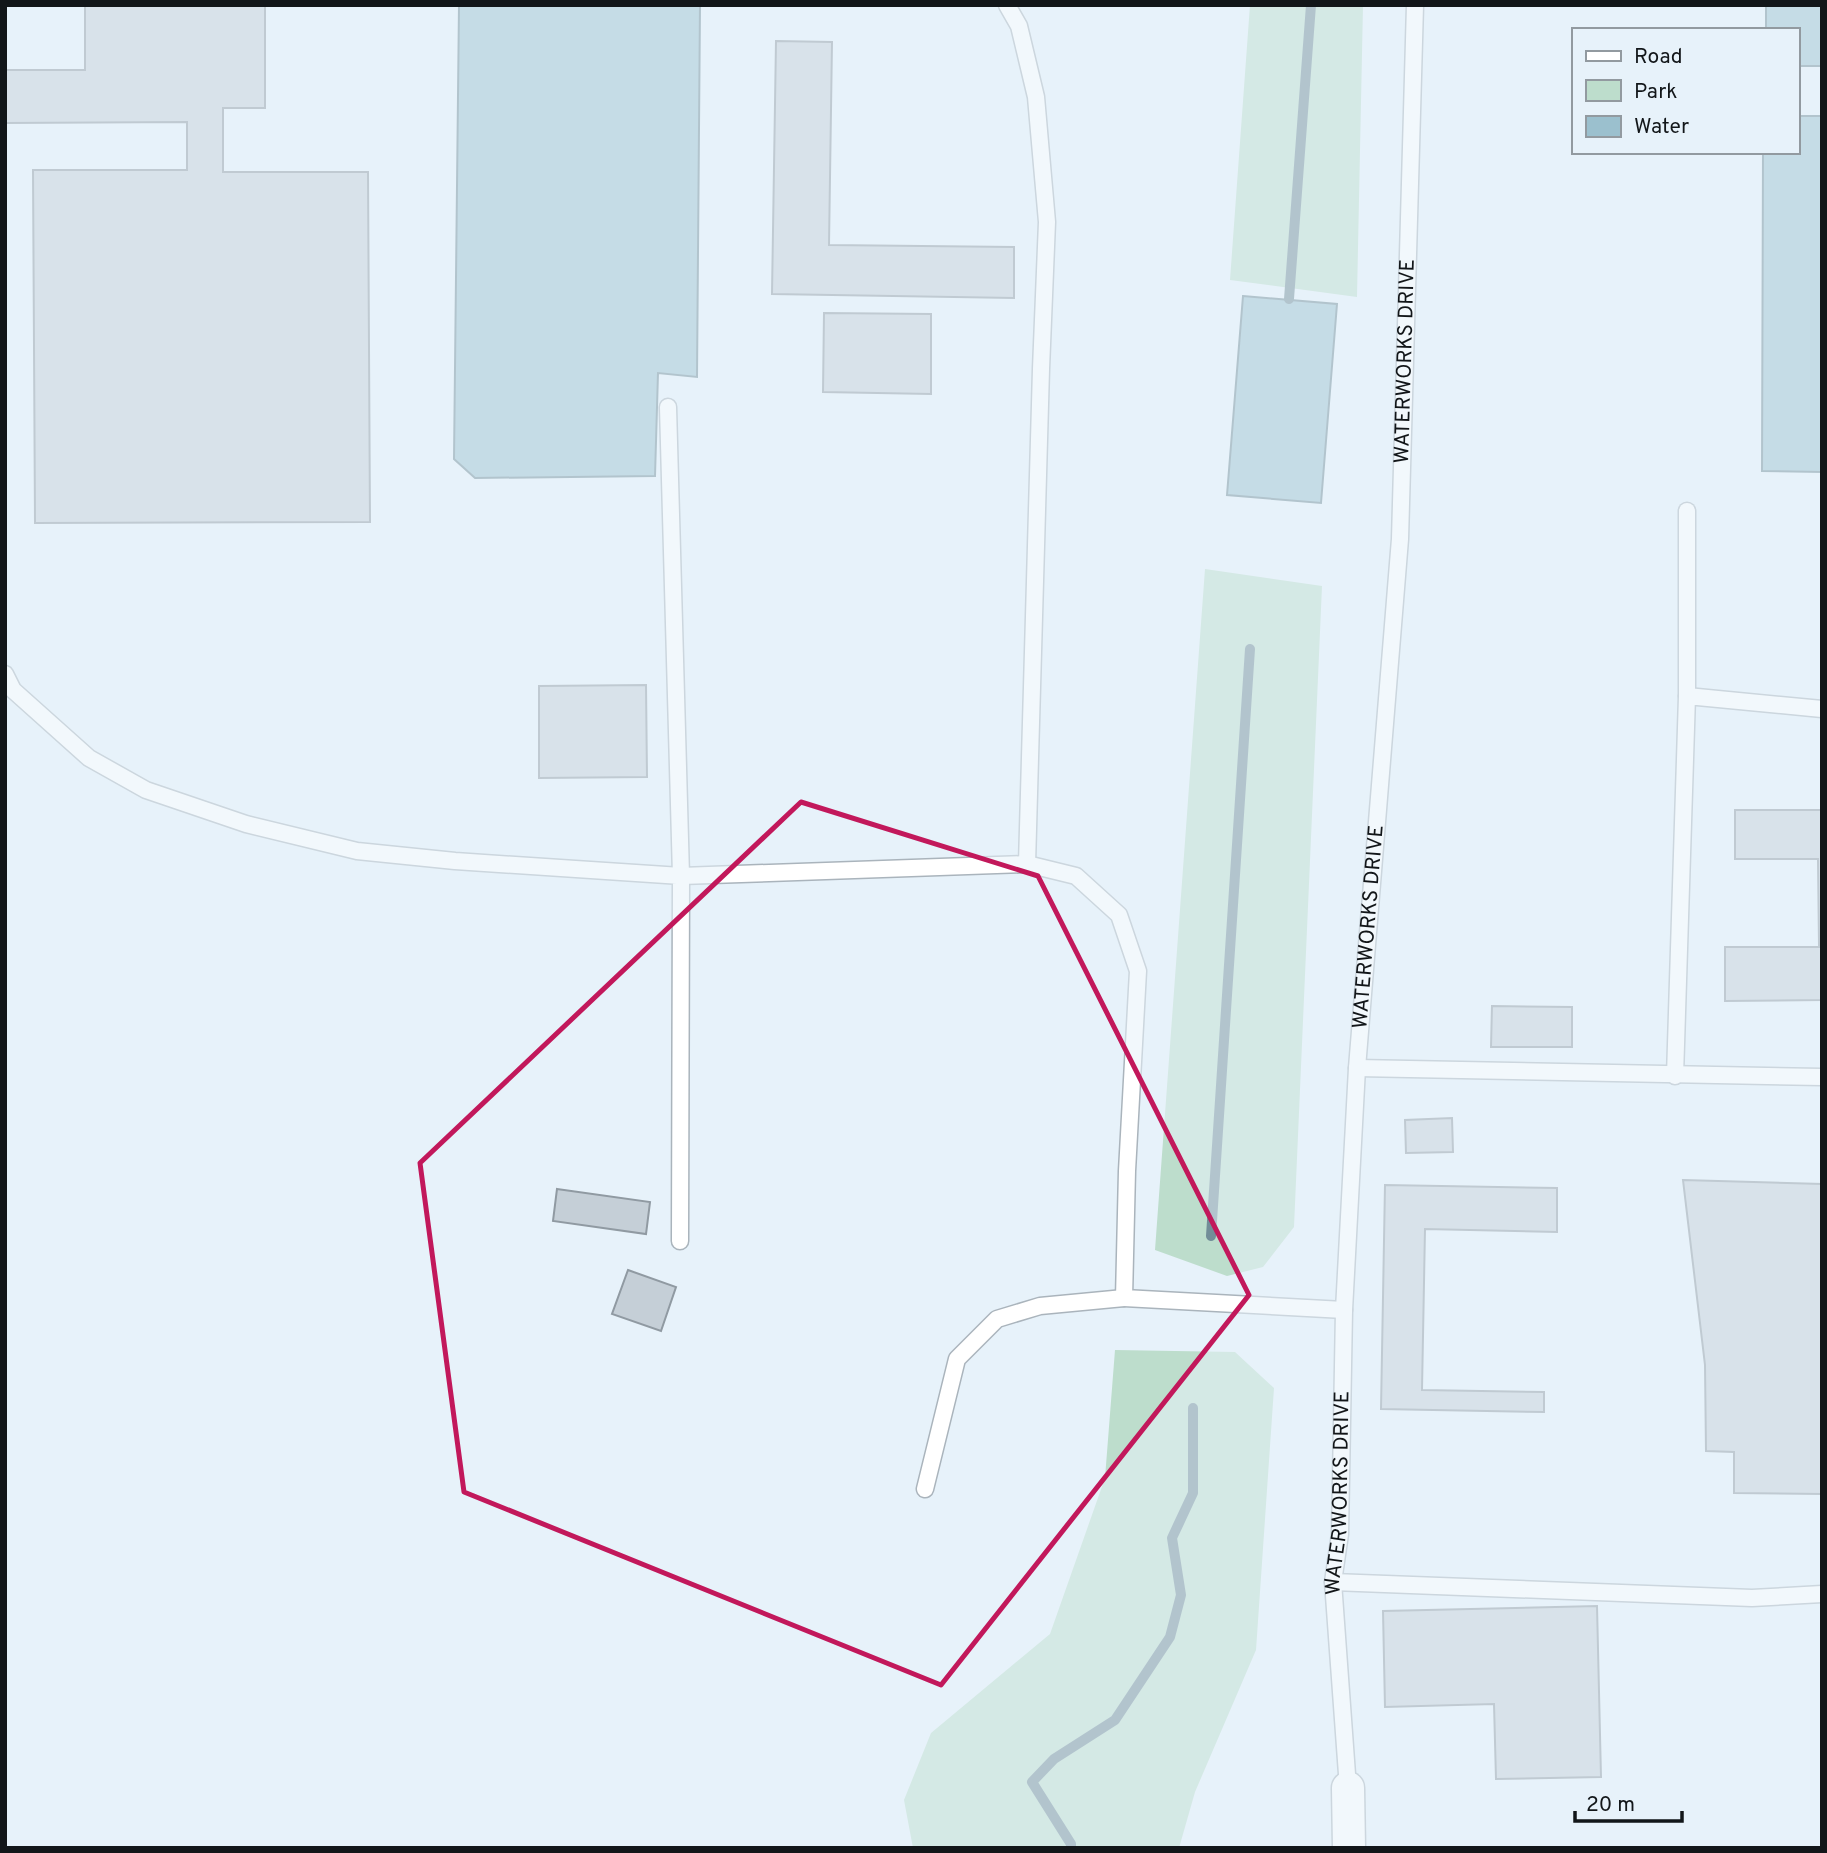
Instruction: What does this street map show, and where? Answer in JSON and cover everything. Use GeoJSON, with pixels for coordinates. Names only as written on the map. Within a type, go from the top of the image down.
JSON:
{"type":"FeatureCollection","features":[{"type":"Feature","properties":{"kind":"street","name":"WATERWORKS DRIVE"},"geometry":{"type":"LineString","coordinates":[[1348,1788],[1349,1848]]}},
{"type":"Feature","properties":{"kind":"lane"},"geometry":{"type":"LineString","coordinates":[[1007,5],[1018,26],[1036,97],[1047,222],[1027,864]]}},
{"type":"Feature","properties":{"kind":"lane","name":"WATERWORKS DRIVE"},"geometry":{"type":"LineString","coordinates":[[1348,1788],[1333,1582],[1340,1534],[1344,1310],[1356,1068],[1400,539],[1415,5]]}},
{"type":"Feature","properties":{"kind":"lane"},"geometry":{"type":"LineString","coordinates":[[668,407],[681,876],[680,1241]]}},
{"type":"Feature","properties":{"kind":"lane"},"geometry":{"type":"LineString","coordinates":[[1675,1076],[1687,696],[1687,511]]}},
{"type":"Feature","properties":{"kind":"lane"},"geometry":{"type":"LineString","coordinates":[[5,674],[13,690],[89,758],[146,790],[246,824],[357,851],[455,861],[681,876],[1027,864],[1076,876],[1119,915],[1138,971],[1127,1171],[1124,1298]]}},
{"type":"Feature","properties":{"kind":"lane"},"geometry":{"type":"LineString","coordinates":[[1687,696],[1822,709]]}},
{"type":"Feature","properties":{"kind":"lane"},"geometry":{"type":"LineString","coordinates":[[1356,1068],[1822,1077]]}},
{"type":"Feature","properties":{"kind":"lane"},"geometry":{"type":"LineString","coordinates":[[925,1489],[957,1359],[997,1320],[1040,1306],[1124,1298],[1344,1310]]}},
{"type":"Feature","properties":{"kind":"lane"},"geometry":{"type":"LineString","coordinates":[[1333,1582],[1752,1598],[1822,1594]]}},
{"type":"Feature","properties":{"kind":"highlighted area"},"geometry":{"type":"Polygon","coordinates":[[[801,802],[1038,876],[1249,1295],[941,1685],[464,1492],[420,1163],[801,802]]]}},
{"type":"Feature","properties":{"kind":"green space"},"geometry":{"type":"Polygon","coordinates":[[[1250,5],[1363,5],[1357,297],[1230,280],[1250,5]]]}},
{"type":"Feature","properties":{"kind":"green space"},"geometry":{"type":"Polygon","coordinates":[[[1205,569],[1322,586],[1294,1227],[1263,1267],[1227,1276],[1155,1250],[1205,569]]]}},
{"type":"Feature","properties":{"kind":"green space"},"geometry":{"type":"Polygon","coordinates":[[[1115,1350],[1235,1352],[1274,1388],[1256,1650],[1195,1792],[1179,1848],[913,1848],[904,1800],[931,1733],[1050,1634],[1105,1478],[1115,1350]]]}},
{"type":"Feature","properties":{"kind":"water"},"geometry":{"type":"Polygon","coordinates":[[[459,5],[700,5],[697,377],[658,373],[655,476],[475,478],[454,459],[459,5]]]}},
{"type":"Feature","properties":{"kind":"water"},"geometry":{"type":"Polygon","coordinates":[[[1766,5],[1822,5],[1822,66],[1799,66],[1799,28],[1766,28],[1766,5]]]}},
{"type":"Feature","properties":{"kind":"water"},"geometry":{"type":"Polygon","coordinates":[[[1799,116],[1822,116],[1822,472],[1762,471],[1763,154],[1799,154],[1799,116]]]}},
{"type":"Feature","properties":{"kind":"water"},"geometry":{"type":"Polygon","coordinates":[[[1243,296],[1337,304],[1321,503],[1227,495],[1243,296]]]}},
{"type":"Feature","properties":{"kind":"building"},"geometry":{"type":"Polygon","coordinates":[[[85,5],[265,5],[265,108],[223,108],[223,172],[368,172],[370,522],[35,523],[33,170],[187,170],[187,122],[5,123],[5,70],[85,70],[85,5]]]}},
{"type":"Feature","properties":{"kind":"building"},"geometry":{"type":"Polygon","coordinates":[[[776,41],[832,42],[829,245],[1014,247],[1014,298],[772,294],[776,41]]]}},
{"type":"Feature","properties":{"kind":"building"},"geometry":{"type":"Polygon","coordinates":[[[824,313],[931,314],[931,394],[823,392],[824,313]]]}},
{"type":"Feature","properties":{"kind":"building"},"geometry":{"type":"Polygon","coordinates":[[[646,685],[647,777],[539,778],[539,686],[646,685]]]}},
{"type":"Feature","properties":{"kind":"building"},"geometry":{"type":"Polygon","coordinates":[[[1735,810],[1822,810],[1822,1000],[1725,1001],[1725,947],[1819,947],[1818,859],[1735,859],[1735,810]]]}},
{"type":"Feature","properties":{"kind":"building"},"geometry":{"type":"Polygon","coordinates":[[[1492,1006],[1572,1007],[1572,1047],[1491,1047],[1492,1006]]]}},
{"type":"Feature","properties":{"kind":"building"},"geometry":{"type":"Polygon","coordinates":[[[1452,1118],[1453,1152],[1406,1153],[1405,1120],[1452,1118]]]}},
{"type":"Feature","properties":{"kind":"building"},"geometry":{"type":"Polygon","coordinates":[[[1683,1180],[1822,1184],[1822,1494],[1734,1493],[1734,1452],[1706,1451],[1705,1365],[1683,1180]]]}},
{"type":"Feature","properties":{"kind":"building"},"geometry":{"type":"Polygon","coordinates":[[[1385,1185],[1557,1188],[1557,1232],[1425,1229],[1422,1390],[1544,1392],[1544,1412],[1381,1409],[1385,1185]]]}},
{"type":"Feature","properties":{"kind":"building"},"geometry":{"type":"Polygon","coordinates":[[[557,1189],[650,1202],[646,1234],[553,1221],[557,1189]]]}},
{"type":"Feature","properties":{"kind":"building"},"geometry":{"type":"Polygon","coordinates":[[[628,1270],[676,1287],[661,1331],[612,1314],[628,1270]]]}},
{"type":"Feature","properties":{"kind":"building"},"geometry":{"type":"Polygon","coordinates":[[[1597,1606],[1601,1777],[1496,1779],[1494,1704],[1385,1707],[1383,1611],[1597,1606]]]}},
{"type":"Feature","properties":{"kind":"waterway"},"geometry":{"type":"LineString","coordinates":[[1289,299],[1311,5]]}},
{"type":"Feature","properties":{"kind":"waterway"},"geometry":{"type":"LineString","coordinates":[[1211,1236],[1250,649]]}},
{"type":"Feature","properties":{"kind":"waterway"},"geometry":{"type":"LineString","coordinates":[[1071,1848],[1032,1782],[1054,1759],[1115,1720],[1170,1637],[1181,1595],[1172,1538],[1193,1493],[1193,1408]]}}]}
